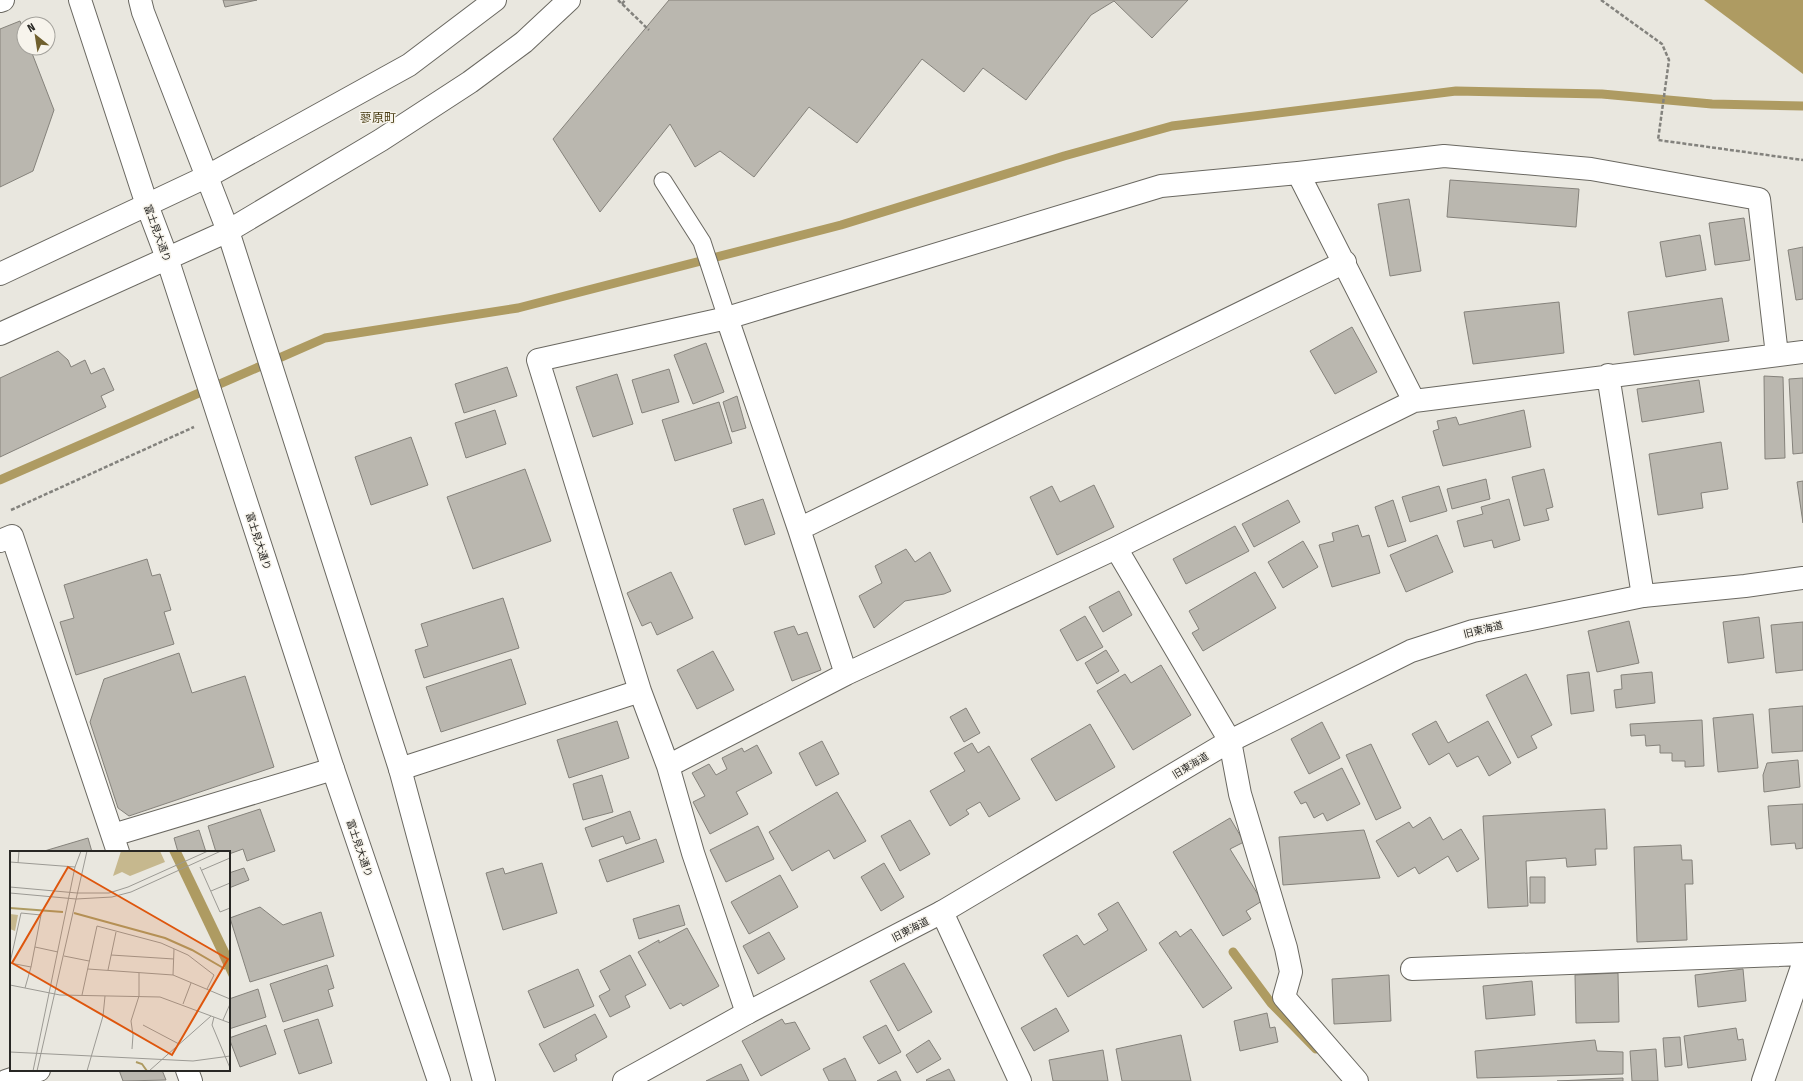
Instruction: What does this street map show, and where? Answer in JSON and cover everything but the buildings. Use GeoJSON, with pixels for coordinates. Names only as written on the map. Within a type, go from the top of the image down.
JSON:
{"type":"FeatureCollection","features":[{"type":"Feature","properties":{"kind":"street","name":"富士見大通り"},"geometry":{"type":"LineString","coordinates":[[80,0],[147,205],[167,258],[219,416],[333,769],[439,1081]]}},
{"type":"Feature","properties":{"kind":"street"},"geometry":{"type":"LineString","coordinates":[[140,0],[143,12],[228,230],[400,769],[484,1081]]}},
{"type":"Feature","properties":{"kind":"street"},"geometry":{"type":"LineString","coordinates":[[0,274],[208,176],[409,65],[495,0]]}},
{"type":"Feature","properties":{"kind":"street"},"geometry":{"type":"LineString","coordinates":[[0,334],[228,230],[381,140],[470,82],[524,42],[569,0]]}},
{"type":"Feature","properties":{"kind":"street"},"geometry":{"type":"LineString","coordinates":[[747,1013],[693,853],[668,766],[640,691],[538,360],[727,318],[1161,186],[1298,173],[1444,156],[1591,168],[1759,200],[1777,355]]}},
{"type":"Feature","properties":{"kind":"street"},"geometry":{"type":"LineString","coordinates":[[1298,173],[1345,262],[1414,401]]}},
{"type":"Feature","properties":{"kind":"street"},"geometry":{"type":"LineString","coordinates":[[799,529],[1345,262]]}},
{"type":"Feature","properties":{"kind":"street"},"geometry":{"type":"LineString","coordinates":[[727,318],[799,529],[846,674]]}},
{"type":"Feature","properties":{"kind":"street"},"geometry":{"type":"LineString","coordinates":[[668,766],[846,674],[1116,548],[1414,401],[1608,375],[1803,352]]}},
{"type":"Feature","properties":{"kind":"street"},"geometry":{"type":"LineString","coordinates":[[1608,375],[1642,596]]}},
{"type":"Feature","properties":{"kind":"street"},"geometry":{"type":"LineString","coordinates":[[0,542],[12,536],[115,844],[333,769]]}},
{"type":"Feature","properties":{"kind":"street"},"geometry":{"type":"LineString","coordinates":[[1116,548],[1230,741],[1240,794],[1290,966],[1291,972],[1284,997],[1357,1081]]}},
{"type":"Feature","properties":{"kind":"street","name":"旧東海道"},"geometry":{"type":"LineString","coordinates":[[624,1081],[747,1013],[942,912],[1230,741],[1412,651],[1473,631],[1642,596],[1745,586],[1803,578]]}},
{"type":"Feature","properties":{"kind":"street"},"geometry":{"type":"LineString","coordinates":[[400,769],[640,691]]}},
{"type":"Feature","properties":{"kind":"street"},"geometry":{"type":"LineString","coordinates":[[942,912],[1020,1081]]}},
{"type":"Feature","properties":{"kind":"street"},"geometry":{"type":"LineString","coordinates":[[1412,969],[1803,954]]}},
{"type":"Feature","properties":{"kind":"street"},"geometry":{"type":"LineString","coordinates":[[1763,1081],[1803,964]]}},
{"type":"Feature","properties":{"kind":"street"},"geometry":{"type":"LineString","coordinates":[[6,1081],[36,1071]]}},
{"type":"Feature","properties":{"kind":"street"},"geometry":{"type":"LineString","coordinates":[[187,1071],[190,1081]]}},
{"type":"Feature","properties":{"kind":"lane"},"geometry":{"type":"LineString","coordinates":[[663,182],[702,242],[727,318]]}},
{"type":"Feature","properties":{"kind":"path"},"geometry":{"type":"LineString","coordinates":[[618,0],[649,30]]}},
{"type":"Feature","properties":{"kind":"path"},"geometry":{"type":"LineString","coordinates":[[622,4],[625,0]]}},
{"type":"Feature","properties":{"kind":"path"},"geometry":{"type":"LineString","coordinates":[[1601,0],[1662,44],[1669,60],[1661,127],[1658,140],[1803,160]]}},
{"type":"Feature","properties":{"kind":"path"},"geometry":{"type":"LineString","coordinates":[[7,512],[219,416]]}},
{"type":"Feature","properties":{"kind":"shaded area"},"geometry":{"type":"Polygon","coordinates":[[[1704,0],[1803,0],[1803,74],[1704,0]]]}},
{"type":"Feature","properties":{"kind":"waterway"},"geometry":{"type":"LineString","coordinates":[[0,480],[325,338],[518,308],[841,225],[1064,156],[1172,126],[1456,91],[1602,94],[1712,104],[1803,106]]}},
{"type":"Feature","properties":{"kind":"waterway"},"geometry":{"type":"LineString","coordinates":[[1233,952],[1271,1003],[1316,1049]]}},
{"type":"Feature","properties":{"kind":"district","name":"蓼原町"},"geometry":{"type":"Point","coordinates":[378,118]}}]}
